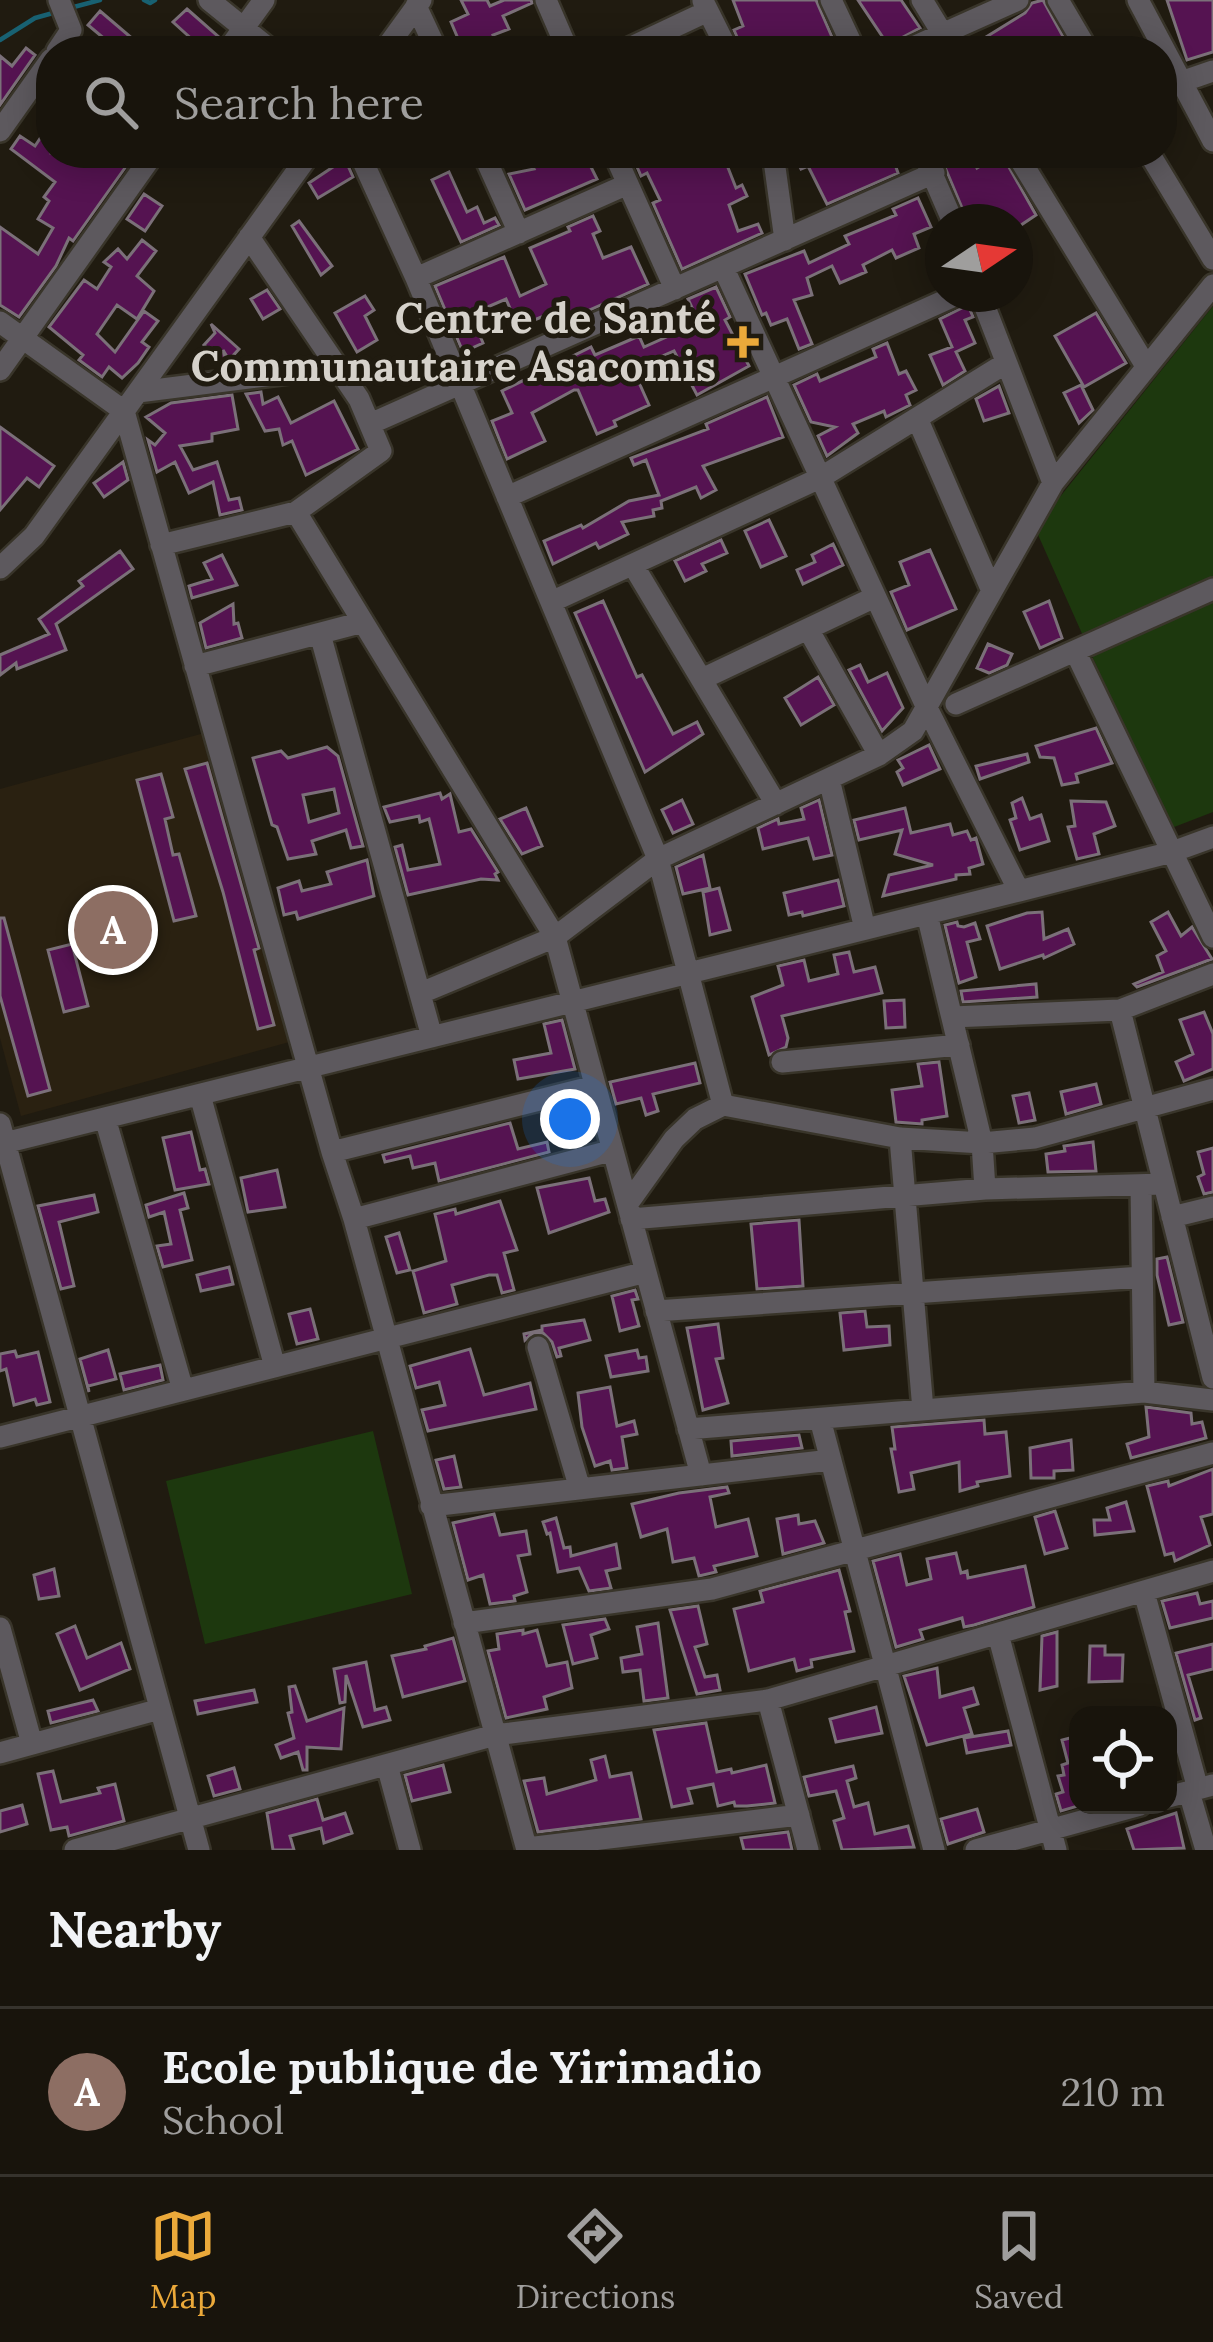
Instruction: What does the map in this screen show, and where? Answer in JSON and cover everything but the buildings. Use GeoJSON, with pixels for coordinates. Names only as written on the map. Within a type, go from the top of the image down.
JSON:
{"type":"FeatureCollection","features":[{"type":"Feature","properties":{"kind":"street"},"geometry":{"type":"LineString","coordinates":[[209,0],[254,36]]}},
{"type":"Feature","properties":{"kind":"street"},"geometry":{"type":"LineString","coordinates":[[238,36],[263,0]]}},
{"type":"Feature","properties":{"kind":"street"},"geometry":{"type":"LineString","coordinates":[[546,0],[562,36]]}},
{"type":"Feature","properties":{"kind":"street"},"geometry":{"type":"LineString","coordinates":[[831,0],[849,36]]}},
{"type":"Feature","properties":{"kind":"street"},"geometry":{"type":"LineString","coordinates":[[922,0],[944,36]]}},
{"type":"Feature","properties":{"kind":"street"},"geometry":{"type":"LineString","coordinates":[[959,36],[1018,0]]}},
{"type":"Feature","properties":{"kind":"street"},"geometry":{"type":"LineString","coordinates":[[1058,0],[1079,36]]}},
{"type":"Feature","properties":{"kind":"street"},"geometry":{"type":"LineString","coordinates":[[1139,0],[1157,36]]}},
{"type":"Feature","properties":{"kind":"street"},"geometry":{"type":"LineString","coordinates":[[395,36],[418,3]]}},
{"type":"Feature","properties":{"kind":"street"},"geometry":{"type":"LineString","coordinates":[[418,3],[430,36]]}},
{"type":"Feature","properties":{"kind":"street"},"geometry":{"type":"LineString","coordinates":[[650,36],[705,6],[720,36]]}},
{"type":"Feature","properties":{"kind":"street"},"geometry":{"type":"LineString","coordinates":[[1181,82],[1213,71]]}},
{"type":"Feature","properties":{"kind":"street"},"geometry":{"type":"LineString","coordinates":[[1177,74],[1213,141]]}},
{"type":"Feature","properties":{"kind":"street"},"geometry":{"type":"LineString","coordinates":[[0,131],[36,80]]}},
{"type":"Feature","properties":{"kind":"street"},"geometry":{"type":"LineString","coordinates":[[0,370],[143,168]]}},
{"type":"Feature","properties":{"kind":"street"},"geometry":{"type":"LineString","coordinates":[[0,568],[34,536],[299,168]]}},
{"type":"Feature","properties":{"kind":"street"},"geometry":{"type":"LineString","coordinates":[[366,168],[658,859],[723,1105]]}},
{"type":"Feature","properties":{"kind":"street"},"geometry":{"type":"LineString","coordinates":[[490,168],[520,233]]}},
{"type":"Feature","properties":{"kind":"street"},"geometry":{"type":"LineString","coordinates":[[621,168],[675,289]]}},
{"type":"Feature","properties":{"kind":"street"},"geometry":{"type":"LineString","coordinates":[[774,168],[785,240]]}},
{"type":"Feature","properties":{"kind":"street"},"geometry":{"type":"LineString","coordinates":[[370,424],[785,240],[920,168]]}},
{"type":"Feature","properties":{"kind":"street"},"geometry":{"type":"LineString","coordinates":[[931,168],[946,204]]}},
{"type":"Feature","properties":{"kind":"street"},"geometry":{"type":"LineString","coordinates":[[1025,168],[1146,366]]}},
{"type":"Feature","properties":{"kind":"street"},"geometry":{"type":"LineString","coordinates":[[1158,168],[1213,259]]}},
{"type":"Feature","properties":{"kind":"street"},"geometry":{"type":"LineString","coordinates":[[416,278],[628,184]]}},
{"type":"Feature","properties":{"kind":"street"},"geometry":{"type":"LineString","coordinates":[[161,545],[296,512],[381,451],[359,399],[250,237]]}},
{"type":"Feature","properties":{"kind":"street"},"geometry":{"type":"LineString","coordinates":[[723,267],[927,708],[1019,891]]}},
{"type":"Feature","properties":{"kind":"street"},"geometry":{"type":"LineString","coordinates":[[421,993],[555,937],[658,859],[879,755],[913,731],[1052,483],[1213,285]]}},
{"type":"Feature","properties":{"kind":"street"},"geometry":{"type":"LineString","coordinates":[[507,497],[925,309]]}},
{"type":"Feature","properties":{"kind":"street"},"geometry":{"type":"LineString","coordinates":[[987,312],[1052,483]]}},
{"type":"Feature","properties":{"kind":"street"},"geometry":{"type":"LineString","coordinates":[[0,322],[131,402],[337,367]]}},
{"type":"Feature","properties":{"kind":"street"},"geometry":{"type":"LineString","coordinates":[[551,602],[820,478],[1006,363]]}},
{"type":"Feature","properties":{"kind":"street"},"geometry":{"type":"LineString","coordinates":[[131,402],[161,545],[354,1219],[527,1849],[799,1815]]}},
{"type":"Feature","properties":{"kind":"street"},"geometry":{"type":"LineString","coordinates":[[917,418],[992,591]]}},
{"type":"Feature","properties":{"kind":"street"},"geometry":{"type":"LineString","coordinates":[[296,512],[555,937],[700,1475]]}},
{"type":"Feature","properties":{"kind":"street"},"geometry":{"type":"LineString","coordinates":[[633,565],[776,804]]}},
{"type":"Feature","properties":{"kind":"street"},"geometry":{"type":"LineString","coordinates":[[956,704],[1213,589]]}},
{"type":"Feature","properties":{"kind":"street"},"geometry":{"type":"LineString","coordinates":[[702,679],[875,597]]}},
{"type":"Feature","properties":{"kind":"street"},"geometry":{"type":"LineString","coordinates":[[195,666],[363,622]]}},
{"type":"Feature","properties":{"kind":"street"},"geometry":{"type":"LineString","coordinates":[[808,629],[879,755]]}},
{"type":"Feature","properties":{"kind":"street"},"geometry":{"type":"LineString","coordinates":[[320,634],[433,1037]]}},
{"type":"Feature","properties":{"kind":"street"},"geometry":{"type":"LineString","coordinates":[[1076,653],[1213,938]]}},
{"type":"Feature","properties":{"kind":"street"},"geometry":{"type":"LineString","coordinates":[[829,778],[865,929]]}},
{"type":"Feature","properties":{"kind":"street"},"geometry":{"type":"LineString","coordinates":[[199,1850],[1,1137],[200,1095],[1019,891],[1213,837]]}},
{"type":"Feature","properties":{"kind":"street"},"geometry":{"type":"LineString","coordinates":[[927,914],[982,1143],[986,1189]]}},
{"type":"Feature","properties":{"kind":"street"},"geometry":{"type":"LineString","coordinates":[[952,1017],[1120,1010],[1213,974]]}},
{"type":"Feature","properties":{"kind":"street"},"geometry":{"type":"LineString","coordinates":[[1120,1010],[1145,1109],[1153,1185],[1142,1277],[1144,1393]]}},
{"type":"Feature","properties":{"kind":"street"},"geometry":{"type":"LineString","coordinates":[[782,1062],[958,1045]]}},
{"type":"Feature","properties":{"kind":"street"},"geometry":{"type":"LineString","coordinates":[[332,1152],[595,1086]]}},
{"type":"Feature","properties":{"kind":"street"},"geometry":{"type":"LineString","coordinates":[[630,1210],[674,1139],[695,1119],[723,1105],[900,1138],[982,1143],[1035,1138],[1213,1090]]}},
{"type":"Feature","properties":{"kind":"street"},"geometry":{"type":"LineString","coordinates":[[200,1095],[274,1367]]}},
{"type":"Feature","properties":{"kind":"street"},"geometry":{"type":"LineString","coordinates":[[105,1118],[183,1390]]}},
{"type":"Feature","properties":{"kind":"street"},"geometry":{"type":"LineString","coordinates":[[900,1138],[923,1410]]}},
{"type":"Feature","properties":{"kind":"street"},"geometry":{"type":"LineString","coordinates":[[354,1219],[610,1151]]}},
{"type":"Feature","properties":{"kind":"street"},"geometry":{"type":"LineString","coordinates":[[630,1210],[986,1189],[1153,1185]]}},
{"type":"Feature","properties":{"kind":"street"},"geometry":{"type":"LineString","coordinates":[[1153,1185],[1172,1217],[1208,1335],[1213,1378]]}},
{"type":"Feature","properties":{"kind":"street"},"geometry":{"type":"LineString","coordinates":[[1172,1217],[1213,1207]]}},
{"type":"Feature","properties":{"kind":"street"},"geometry":{"type":"LineString","coordinates":[[0,1437],[646,1272]]}},
{"type":"Feature","properties":{"kind":"street"},"geometry":{"type":"LineString","coordinates":[[656,1311],[1142,1277]]}},
{"type":"Feature","properties":{"kind":"street"},"geometry":{"type":"LineString","coordinates":[[538,1347],[580,1489]]}},
{"type":"Feature","properties":{"kind":"street"},"geometry":{"type":"LineString","coordinates":[[688,1429],[1144,1393],[1213,1400]]}},
{"type":"Feature","properties":{"kind":"street"},"geometry":{"type":"LineString","coordinates":[[820,1419],[934,1850]]}},
{"type":"Feature","properties":{"kind":"street"},"geometry":{"type":"LineString","coordinates":[[464,1623],[712,1589],[1213,1453]]}},
{"type":"Feature","properties":{"kind":"street"},"geometry":{"type":"LineString","coordinates":[[431,1506],[831,1460]]}},
{"type":"Feature","properties":{"kind":"street"},"geometry":{"type":"LineString","coordinates":[[75,1850],[495,1736],[768,1700],[1213,1571]]}},
{"type":"Feature","properties":{"kind":"street"},"geometry":{"type":"LineString","coordinates":[[1144,1592],[1206,1850]]}},
{"type":"Feature","properties":{"kind":"street"},"geometry":{"type":"LineString","coordinates":[[998,1634],[1053,1840]]}},
{"type":"Feature","properties":{"kind":"street"},"geometry":{"type":"LineString","coordinates":[[1,1637],[32,1744]]}},
{"type":"Feature","properties":{"kind":"street"},"geometry":{"type":"LineString","coordinates":[[768,1700],[808,1850]]}},
{"type":"Feature","properties":{"kind":"street"},"geometry":{"type":"LineString","coordinates":[[0,1753],[160,1709]]}},
{"type":"Feature","properties":{"kind":"street"},"geometry":{"type":"LineString","coordinates":[[387,1765],[410,1850]]}},
{"type":"Feature","properties":{"kind":"street"},"geometry":{"type":"LineString","coordinates":[[976,1850],[1053,1840],[1118,1814]]}},
{"type":"Feature","properties":{"kind":"shaded area"},"geometry":{"type":"Polygon","coordinates":[[[208,732],[293,1041],[21,1116],[0,1038],[0,789],[208,732]]]}},
{"type":"Feature","properties":{"kind":"green space"},"geometry":{"type":"Polygon","coordinates":[[[1213,306],[1213,812],[1169,829],[1035,528],[1213,306]]]}},
{"type":"Feature","properties":{"kind":"green space"},"geometry":{"type":"Polygon","coordinates":[[[373,1431],[412,1594],[205,1644],[166,1481],[373,1431]]]}},
{"type":"Feature","properties":{"kind":"waterway"},"geometry":{"type":"LineString","coordinates":[[70,8],[100,0]]}},
{"type":"Feature","properties":{"kind":"waterway"},"geometry":{"type":"LineString","coordinates":[[144,0],[155,0]]}},
{"type":"Feature","properties":{"kind":"waterway"},"geometry":{"type":"LineString","coordinates":[[0,40],[35,18],[53,13]]}},
{"type":"Feature","properties":{"kind":"place","name":"Centre de Santé Communautaire Asacomis"},"geometry":{"type":"Point","coordinates":[743,342]}},
{"type":"Feature","properties":{"kind":"place","name":"Ecole publique de Yirimadio"},"geometry":{"type":"Point","coordinates":[113,930]}}]}
